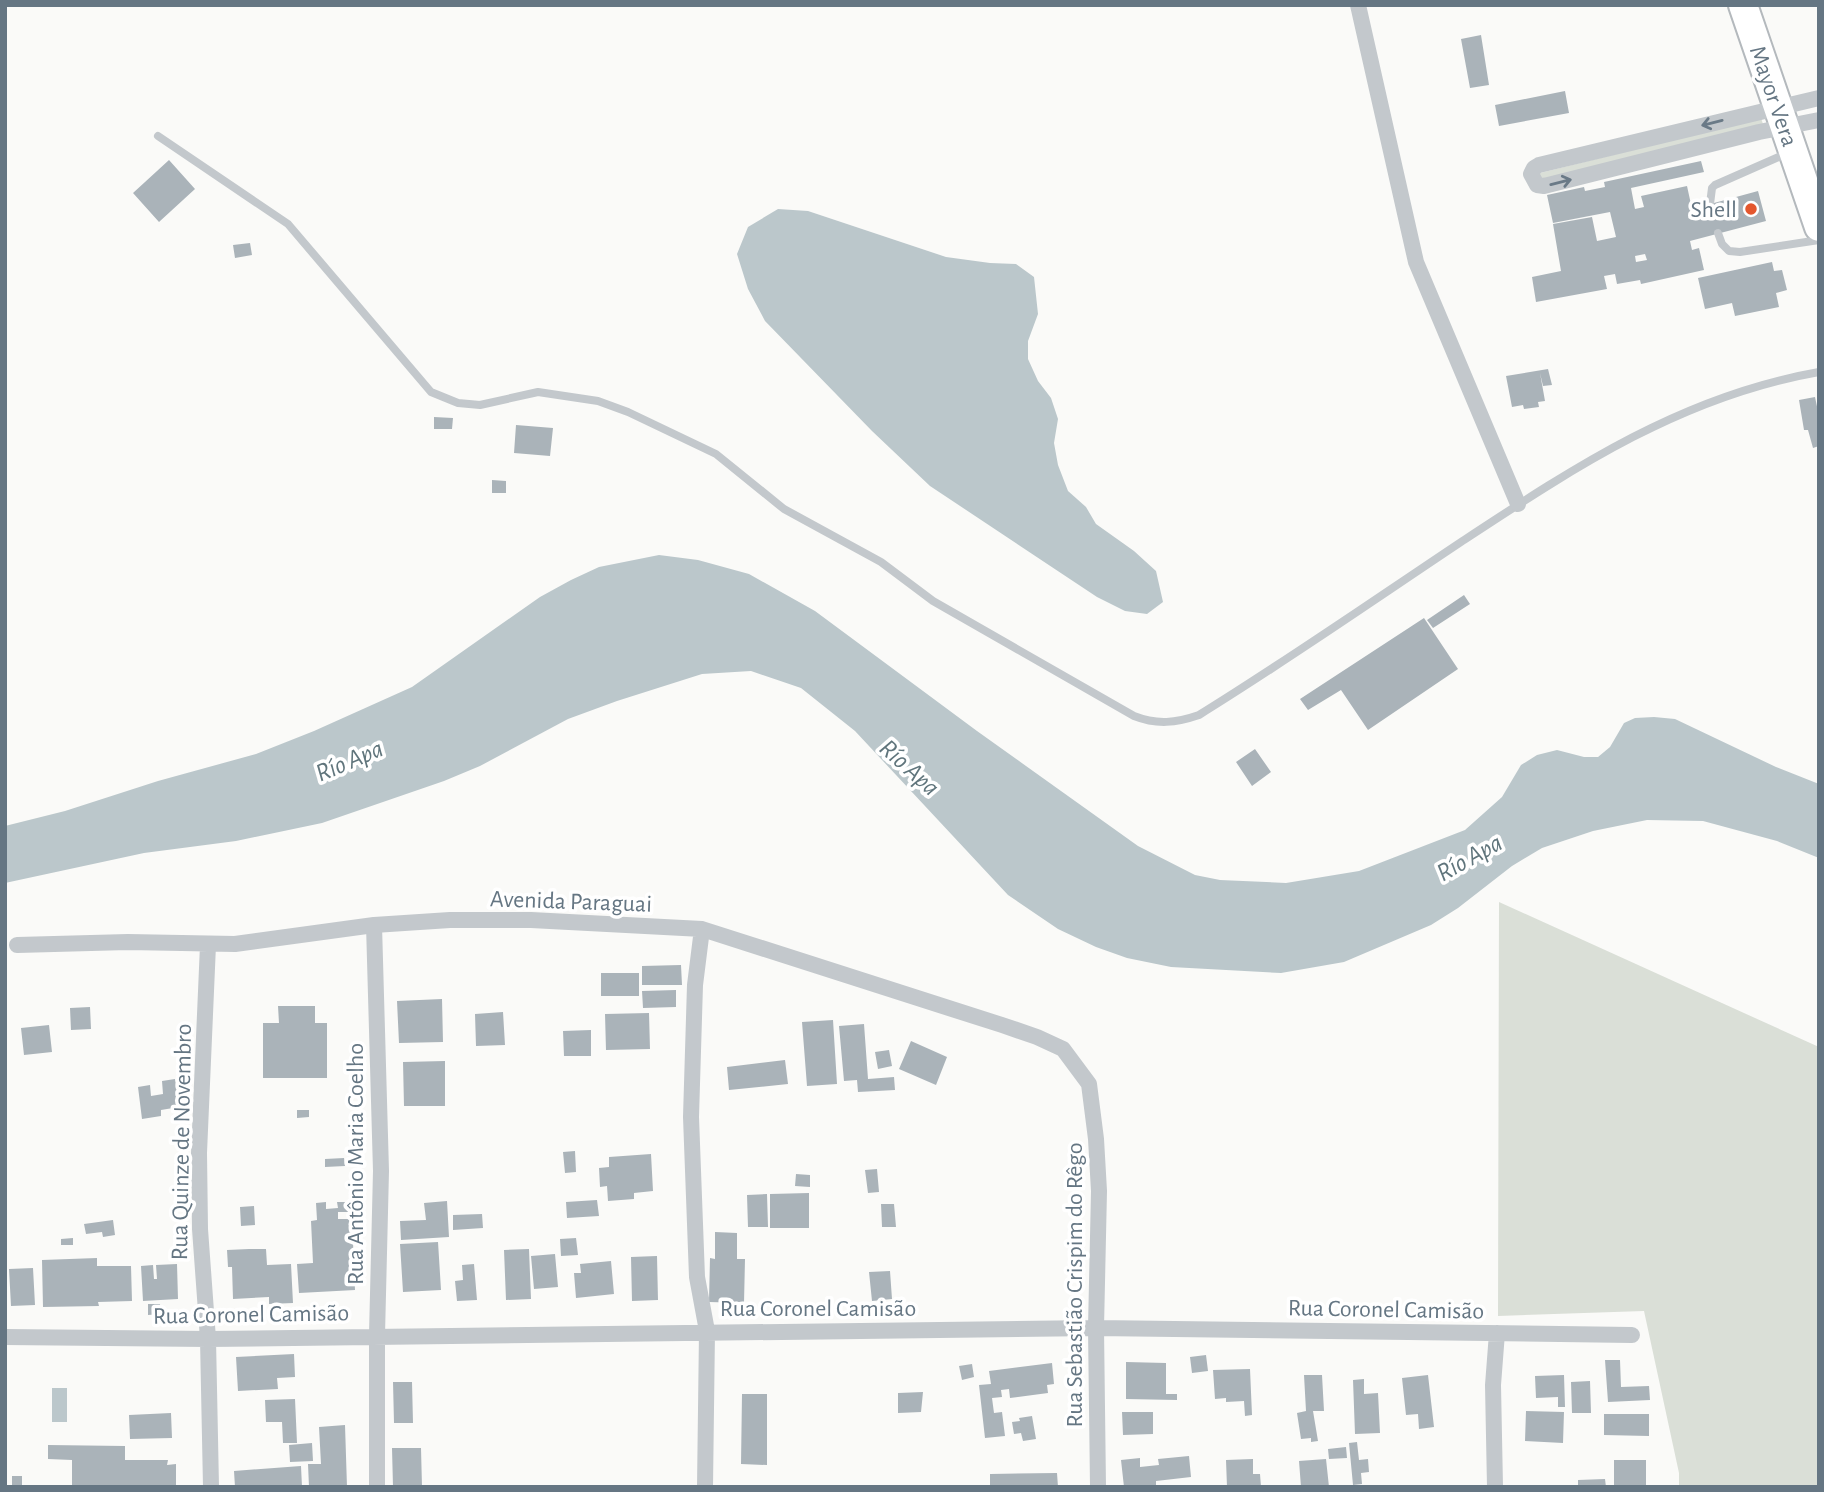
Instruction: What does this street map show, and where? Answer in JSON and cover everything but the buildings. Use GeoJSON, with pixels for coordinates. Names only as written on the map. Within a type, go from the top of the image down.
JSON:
{"type":"FeatureCollection","features":[{"type":"Feature","properties":{"kind":"highway","name":"Mayor Vera"},"geometry":{"type":"LineString","coordinates":[[1743,5],[1819,227]]}},
{"type":"Feature","properties":{"kind":"street"},"geometry":{"type":"LineString","coordinates":[[1358,5],[1416,262],[1518,505]]}},
{"type":"Feature","properties":{"kind":"street"},"geometry":{"type":"LineString","coordinates":[[1819,98],[1785,128],[1539,165],[1531,174],[1537,185],[1544,186],[1819,120]]}},
{"type":"Feature","properties":{"kind":"street","name":"Avenida Paraguai"},"geometry":{"type":"LineString","coordinates":[[17,945],[128,942],[235,944],[374,925],[450,920],[531,920],[702,929],[1037,1037],[1063,1049],[1089,1084]]}},
{"type":"Feature","properties":{"kind":"street","name":"Rua Antônio Maria Coelho"},"geometry":{"type":"LineString","coordinates":[[374,925],[381,1171],[377,1487]]}},
{"type":"Feature","properties":{"kind":"street"},"geometry":{"type":"LineString","coordinates":[[702,929],[695,985],[691,1129],[697,1278],[707,1331],[705,1487]]}},
{"type":"Feature","properties":{"kind":"street","name":"Rua Quinze de Novembro"},"geometry":{"type":"LineString","coordinates":[[208,945],[199,1153],[202,1275],[208,1339],[211,1487]]}},
{"type":"Feature","properties":{"kind":"street","name":"Rua Sebastião Crispim do Rêgo"},"geometry":{"type":"LineString","coordinates":[[1089,1084],[1099,1191],[1096,1328],[1098,1487]]}},
{"type":"Feature","properties":{"kind":"street","name":"Rua Coronel Camisão"},"geometry":{"type":"LineString","coordinates":[[5,1337],[208,1339],[1096,1328],[1632,1335]]}},
{"type":"Feature","properties":{"kind":"street"},"geometry":{"type":"LineString","coordinates":[[1495,1487],[1493,1385],[1497,1333]]}},
{"type":"Feature","properties":{"kind":"lane"},"geometry":{"type":"LineString","coordinates":[[1710,204],[1712,188],[1785,128]]}},
{"type":"Feature","properties":{"kind":"lane"},"geometry":{"type":"LineString","coordinates":[[158,136],[288,223],[431,392],[458,403],[480,405],[538,392],[598,401],[628,412],[716,454],[784,509],[881,562],[933,601],[1145,720],[1170,723],[1199,715],[1518,505],[1626,440],[1729,394],[1788,377],[1819,372]]}},
{"type":"Feature","properties":{"kind":"lane"},"geometry":{"type":"LineString","coordinates":[[1718,233],[1721,244],[1729,251],[1740,252],[1819,240]]}},
{"type":"Feature","properties":{"kind":"shaded area"},"geometry":{"type":"Polygon","coordinates":[[[1761,118],[1763,124],[1540,178],[1540,173],[1761,118]]]}},
{"type":"Feature","properties":{"kind":"shaded area"},"geometry":{"type":"Polygon","coordinates":[[[1499,902],[1819,1047],[1819,1487],[1679,1487],[1679,1473],[1644,1311],[1498,1316],[1499,902]]]}},
{"type":"Feature","properties":{"kind":"water"},"geometry":{"type":"Polygon","coordinates":[[[778,209],[808,211],[946,257],[1016,264],[1034,277],[1038,314],[1028,341],[1028,359],[1038,381],[1051,398],[1058,419],[1054,443],[1058,465],[1068,491],[1086,507],[1096,524],[1134,551],[1156,571],[1163,602],[1147,614],[1125,611],[1097,597],[930,486],[872,431],[765,321],[748,289],[737,254],[748,227],[778,209]]]}},
{"type":"Feature","properties":{"kind":"water","name":"Río Apa"},"geometry":{"type":"Polygon","coordinates":[[[659,555],[698,560],[749,574],[815,611],[1138,846],[1195,875],[1220,880],[1286,883],[1359,871],[1465,830],[1502,797],[1521,765],[1537,755],[1557,750],[1584,757],[1598,757],[1610,747],[1624,723],[1635,718],[1654,717],[1675,719],[1776,767],[1819,784],[1819,858],[1777,841],[1703,821],[1647,820],[1593,831],[1542,848],[1512,866],[1458,908],[1431,925],[1344,962],[1281,973],[1171,967],[1127,958],[1096,947],[1058,929],[1008,895],[855,731],[801,688],[751,671],[702,674],[617,701],[568,719],[480,766],[444,781],[322,823],[236,841],[144,853],[5,883],[5,826],[65,811],[158,781],[256,754],[314,731],[412,687],[540,597],[571,580],[599,567],[659,555]]]}},
{"type":"Feature","properties":{"kind":"water"},"geometry":{"type":"Polygon","coordinates":[[[52,1388],[67,1388],[67,1422],[52,1422],[52,1388]]]}},
{"type":"Feature","properties":{"kind":"place","name":"Shell"},"geometry":{"type":"Point","coordinates":[1751,209]}}]}
